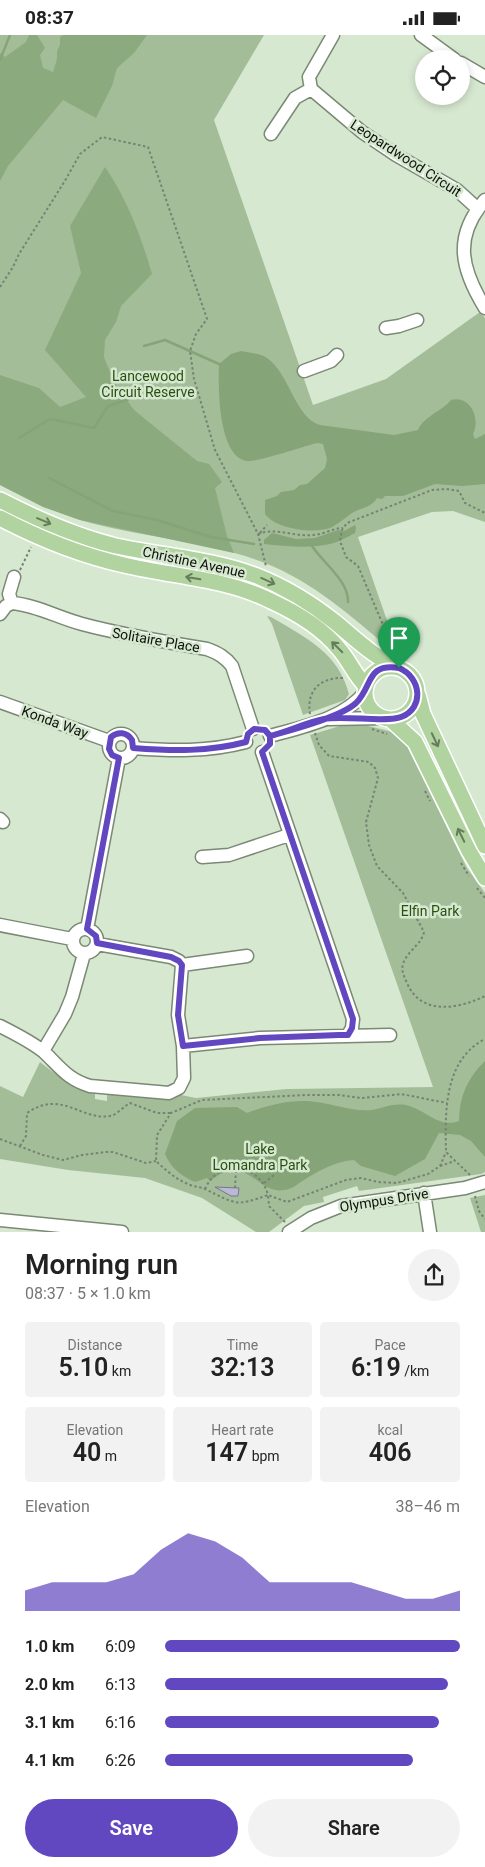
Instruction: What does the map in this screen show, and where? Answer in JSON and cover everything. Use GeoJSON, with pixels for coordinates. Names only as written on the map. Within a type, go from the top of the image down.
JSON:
{"type":"FeatureCollection","features":[{"type":"Feature","properties":{"kind":"main road","name":"Christine Avenue"},"geometry":{"type":"LineString","coordinates":[[0,500],[29,515],[91,539],[117,546],[220,565],[272,582],[312,605],[380,660],[399,668]]}},
{"type":"Feature","properties":{"kind":"main road","name":"Christine Avenue"},"geometry":{"type":"LineString","coordinates":[[0,518],[36,536],[76,552],[125,565],[224,583],[272,601],[312,625],[338,647],[365,689]]}},
{"type":"Feature","properties":{"kind":"main road"},"geometry":{"type":"LineString","coordinates":[[478,881],[469,851],[416,742],[387,719],[370,709],[365,689],[370,678],[383,668],[399,668],[411,675],[416,683],[423,714],[485,846]]}},
{"type":"Feature","properties":{"kind":"main road"},"geometry":{"type":"LineString","coordinates":[[387,719],[398,719],[412,710],[418,695]]}},
{"type":"Feature","properties":{"kind":"street"},"geometry":{"type":"LineString","coordinates":[[271,135],[295,99],[311,89],[309,77],[334,35]]}},
{"type":"Feature","properties":{"kind":"street"},"geometry":{"type":"LineString","coordinates":[[421,35],[442,50]]}},
{"type":"Feature","properties":{"kind":"street"},"geometry":{"type":"LineString","coordinates":[[470,68],[485,77]]}},
{"type":"Feature","properties":{"kind":"street","name":"Leopardwood Circuit"},"geometry":{"type":"LineString","coordinates":[[311,89],[362,132],[396,155],[481,205]]}},
{"type":"Feature","properties":{"kind":"street"},"geometry":{"type":"LineString","coordinates":[[481,205],[470,220],[465,233],[463,255],[472,283],[485,307]]}},
{"type":"Feature","properties":{"kind":"street"},"geometry":{"type":"LineString","coordinates":[[386,328],[417,320]]}},
{"type":"Feature","properties":{"kind":"street"},"geometry":{"type":"LineString","coordinates":[[304,371],[331,361],[337,355]]}},
{"type":"Feature","properties":{"kind":"street"},"geometry":{"type":"LineString","coordinates":[[0,614],[6,606],[12,603],[9,594],[14,577]]}},
{"type":"Feature","properties":{"kind":"street","name":"Solitaire Place"},"geometry":{"type":"LineString","coordinates":[[12,603],[21,604],[65,619],[121,634],[207,649],[217,653],[232,666],[254,729]]}},
{"type":"Feature","properties":{"kind":"street"},"geometry":{"type":"LineString","coordinates":[[270,736],[311,724],[352,706],[365,689]]}},
{"type":"Feature","properties":{"kind":"street","name":"Konda Way"},"geometry":{"type":"LineString","coordinates":[[0,702],[109,741]]}},
{"type":"Feature","properties":{"kind":"street"},"geometry":{"type":"LineString","coordinates":[[324,719],[387,719]]}},
{"type":"Feature","properties":{"kind":"street"},"geometry":{"type":"LineString","coordinates":[[254,729],[265,730],[270,736],[270,744],[262,752],[252,751],[246,742],[248,734],[254,729]]}},
{"type":"Feature","properties":{"kind":"street"},"geometry":{"type":"LineString","coordinates":[[126,734],[132,740],[133,748],[126,757],[119,758],[110,752],[109,741],[114,735],[126,734]]}},
{"type":"Feature","properties":{"kind":"street"},"geometry":{"type":"LineString","coordinates":[[133,748],[200,751],[246,742]]}},
{"type":"Feature","properties":{"kind":"street"},"geometry":{"type":"LineString","coordinates":[[262,752],[353,1019],[352,1028],[348,1035]]}},
{"type":"Feature","properties":{"kind":"street"},"geometry":{"type":"LineString","coordinates":[[87,929],[119,758]]}},
{"type":"Feature","properties":{"kind":"street"},"geometry":{"type":"LineString","coordinates":[[202,857],[228,855],[289,835]]}},
{"type":"Feature","properties":{"kind":"street"},"geometry":{"type":"LineString","coordinates":[[0,925],[72,939]]}},
{"type":"Feature","properties":{"kind":"street"},"geometry":{"type":"LineString","coordinates":[[84,954],[74,947],[72,939],[76,932],[87,929]]}},
{"type":"Feature","properties":{"kind":"street"},"geometry":{"type":"LineString","coordinates":[[84,954],[94,950],[97,943],[96,936],[87,929]]}},
{"type":"Feature","properties":{"kind":"street"},"geometry":{"type":"LineString","coordinates":[[0,1027],[43,1051],[66,1074],[78,1082],[90,1086],[169,1093],[179,1088],[184,1078],[183,1046],[178,1015],[182,965],[171,957],[97,943]]}},
{"type":"Feature","properties":{"kind":"street"},"geometry":{"type":"LineString","coordinates":[[43,1051],[65,1014],[72,997],[84,954]]}},
{"type":"Feature","properties":{"kind":"street"},"geometry":{"type":"LineString","coordinates":[[182,965],[246,957]]}},
{"type":"Feature","properties":{"kind":"street"},"geometry":{"type":"LineString","coordinates":[[183,1046],[260,1038],[390,1035]]}},
{"type":"Feature","properties":{"kind":"street","name":"Olympus Drive"},"geometry":{"type":"LineString","coordinates":[[287,1228],[341,1206],[465,1187],[485,1182]]}},
{"type":"Feature","properties":{"kind":"street"},"geometry":{"type":"LineString","coordinates":[[424,1193],[430,1232]]}},
{"type":"Feature","properties":{"kind":"street"},"geometry":{"type":"LineString","coordinates":[[0,1219],[122,1232]]}},
{"type":"Feature","properties":{"kind":"path"},"geometry":{"type":"LineString","coordinates":[[0,287],[80,154],[102,137],[148,147],[206,319],[196,334],[190,351],[194,379],[206,424],[215,450],[258,534],[272,582]]}},
{"type":"Feature","properties":{"kind":"path"},"geometry":{"type":"LineString","coordinates":[[392,646],[358,566],[346,557],[340,541],[342,529],[347,523],[432,490],[446,489],[459,491],[466,503],[485,513]]}},
{"type":"Feature","properties":{"kind":"path"},"geometry":{"type":"LineString","coordinates":[[258,534],[267,525]]}},
{"type":"Feature","properties":{"kind":"path"},"geometry":{"type":"LineString","coordinates":[[258,534],[272,530],[304,536],[342,529]]}},
{"type":"Feature","properties":{"kind":"path"},"geometry":{"type":"LineString","coordinates":[[14,577],[21,569],[32,545],[37,548]]}},
{"type":"Feature","properties":{"kind":"path"},"geometry":{"type":"LineString","coordinates":[[344,673],[346,678],[329,678],[315,689],[308,703],[311,724],[318,745],[329,756],[338,759],[362,759],[369,762],[377,773],[378,779],[366,822],[369,845],[377,866],[403,893],[424,932],[403,964],[402,971],[410,991],[418,1000],[427,1005],[441,1007],[471,1003],[485,997]]}},
{"type":"Feature","properties":{"kind":"path"},"geometry":{"type":"LineString","coordinates":[[370,729],[392,735]]}},
{"type":"Feature","properties":{"kind":"path"},"geometry":{"type":"LineString","coordinates":[[423,785],[431,803]]}},
{"type":"Feature","properties":{"kind":"path"},"geometry":{"type":"LineString","coordinates":[[460,861],[478,881],[485,898]]}},
{"type":"Feature","properties":{"kind":"path"},"geometry":{"type":"LineString","coordinates":[[446,1138],[449,1089],[455,1068],[469,1050],[485,1039]]}},
{"type":"Feature","properties":{"kind":"path"},"geometry":{"type":"LineString","coordinates":[[20,1146],[26,1137],[26,1113],[35,1107],[62,1104],[94,1115],[113,1116],[130,1103],[157,1113],[171,1113],[202,1100],[307,1095],[339,1095],[362,1098],[401,1094],[448,1103]]}},
{"type":"Feature","properties":{"kind":"path"},"geometry":{"type":"LineString","coordinates":[[171,1113],[157,1135],[156,1161],[174,1178],[191,1187],[205,1189],[234,1203],[244,1203],[268,1195],[287,1202],[346,1180],[361,1178],[378,1182],[397,1183],[428,1174],[440,1166],[455,1161]]}},
{"type":"Feature","properties":{"kind":"path"},"geometry":{"type":"LineString","coordinates":[[0,1139],[62,1160],[82,1155],[113,1152],[146,1163],[156,1161]]}},
{"type":"Feature","properties":{"kind":"path"},"geometry":{"type":"LineString","coordinates":[[440,1166],[446,1151]]}},
{"type":"Feature","properties":{"kind":"path"},"geometry":{"type":"LineString","coordinates":[[205,1189],[209,1179],[218,1172],[236,1169],[251,1173],[264,1183],[269,1206],[287,1228]]}},
{"type":"Feature","properties":{"kind":"path"},"geometry":{"type":"LineString","coordinates":[[235,1188],[236,1169]]}},
{"type":"Feature","properties":{"kind":"path"},"geometry":{"type":"LineString","coordinates":[[264,1183],[274,1175]]}},
{"type":"Feature","properties":{"kind":"green space","name":"Lancewood Circuit Reserve"},"geometry":{"type":"Polygon","coordinates":[[[0,35],[264,35],[214,120],[313,405],[386,379],[480,312],[485,318],[485,522],[453,511],[432,512],[358,537],[391,632],[398,646],[390,649],[331,601],[299,580],[265,563],[220,549],[80,520],[0,485],[0,35]]]}},
{"type":"Feature","properties":{"kind":"green space"},"geometry":{"type":"Polygon","coordinates":[[[267,616],[308,640],[329,657],[344,679],[349,694],[345,700],[303,715],[272,624],[267,616]]]}},
{"type":"Feature","properties":{"kind":"green space","name":"Lake Lomandra Park"},"geometry":{"type":"Polygon","coordinates":[[[360,724],[393,732],[405,742],[467,868],[485,893],[485,1172],[359,1191],[357,1186],[323,1197],[324,1202],[304,1206],[269,1232],[256,1232],[202,1198],[145,1178],[68,1170],[0,1159],[0,1086],[23,1097],[40,1062],[72,1085],[95,1094],[95,1099],[107,1101],[107,1094],[172,1100],[181,1095],[196,1098],[287,1089],[433,1087],[310,735],[340,726],[360,724]]]}},
{"type":"Feature","properties":{"kind":"green space"},"geometry":{"type":"Polygon","coordinates":[[[485,1195],[485,1232],[481,1232],[470,1198],[485,1195]]]}},
{"type":"Feature","properties":{"kind":"shaded area"},"geometry":{"type":"Polygon","coordinates":[[[29,35],[37,35],[45,48],[40,55],[43,68],[53,72],[60,45],[60,37],[63,35],[147,35],[134,53],[117,68],[112,86],[96,118],[63,100],[8,166],[0,181],[0,53],[5,57],[26,42],[29,35]]]}},
{"type":"Feature","properties":{"kind":"shaded area"},"geometry":{"type":"Polygon","coordinates":[[[105,167],[133,218],[152,274],[121,306],[116,322],[105,340],[104,357],[114,382],[134,410],[197,461],[209,464],[222,482],[215,488],[227,536],[234,553],[80,520],[43,507],[0,485],[0,375],[39,388],[60,407],[86,397],[45,350],[81,273],[70,226],[105,167]]]}},
{"type":"Feature","properties":{"kind":"shaded area"},"geometry":{"type":"Polygon","coordinates":[[[241,351],[264,356],[275,365],[304,414],[311,421],[320,425],[394,435],[418,430],[424,421],[451,400],[458,399],[464,401],[475,415],[476,421],[473,434],[475,439],[485,434],[485,484],[462,486],[435,484],[403,496],[377,498],[369,506],[352,513],[333,527],[322,530],[295,529],[277,523],[265,514],[265,500],[277,496],[281,492],[294,490],[300,485],[307,484],[325,468],[327,459],[323,444],[317,443],[251,461],[246,461],[237,456],[230,447],[222,419],[219,364],[231,354],[241,351]]]}},
{"type":"Feature","properties":{"kind":"shaded area"},"geometry":{"type":"Polygon","coordinates":[[[355,525],[355,533],[340,541],[322,546],[305,547],[264,544],[264,540],[272,533],[296,539],[315,538],[338,530],[344,531],[355,525]]]}},
{"type":"Feature","properties":{"kind":"shaded area"},"geometry":{"type":"Polygon","coordinates":[[[485,1061],[485,1157],[471,1141],[460,1135],[439,1133],[425,1159],[395,1176],[361,1166],[354,1160],[328,1167],[287,1189],[275,1190],[243,1172],[233,1170],[223,1173],[210,1181],[207,1178],[195,1182],[177,1171],[165,1154],[177,1121],[195,1108],[237,1107],[247,1113],[292,1101],[315,1102],[364,1110],[392,1105],[406,1105],[438,1121],[452,1123],[459,1121],[463,1096],[469,1081],[485,1061]]]}},
{"type":"Feature","properties":{"kind":"building"},"geometry":{"type":"Polygon","coordinates":[[[215,1187],[239,1188],[238,1196],[231,1196],[215,1187]]]}},
{"type":"Feature","properties":{"kind":"waterway"},"geometry":{"type":"LineString","coordinates":[[0,60],[10,35]]}},
{"type":"Feature","properties":{"kind":"waterway"},"geometry":{"type":"LineString","coordinates":[[144,346],[165,340],[219,364]]}},
{"type":"Feature","properties":{"kind":"waterway"},"geometry":{"type":"LineString","coordinates":[[19,438],[50,419],[94,428],[108,406],[129,399]]}},
{"type":"Feature","properties":{"kind":"waterway"},"geometry":{"type":"LineString","coordinates":[[49,478],[113,511],[157,520],[211,537],[254,544]]}},
{"type":"Feature","properties":{"kind":"waterway"},"geometry":{"type":"LineString","coordinates":[[312,546],[340,580],[347,594],[348,602]]}},
{"type":"Feature","properties":{"kind":"route"},"geometry":{"type":"LineString","coordinates":[[399,668],[383,668],[375,672],[370,678],[365,692],[357,702],[324,719],[270,736],[265,730],[257,728],[250,731],[246,742],[223,748],[200,751],[133,748],[132,740],[126,734],[118,733],[111,737],[108,745],[110,752],[119,758],[87,929],[94,933],[97,943],[171,957],[179,961],[182,965],[182,977],[178,1000],[178,1015],[183,1046],[260,1038],[348,1035],[352,1028],[353,1019],[262,752],[270,744],[270,736],[297,729],[324,719],[398,719],[406,715],[416,703],[418,691],[411,675],[399,668]]}},
{"type":"Feature","properties":{"kind":"park label","name":"Elfin Park"},"geometry":{"type":"Point","coordinates":[430,911]}}]}
